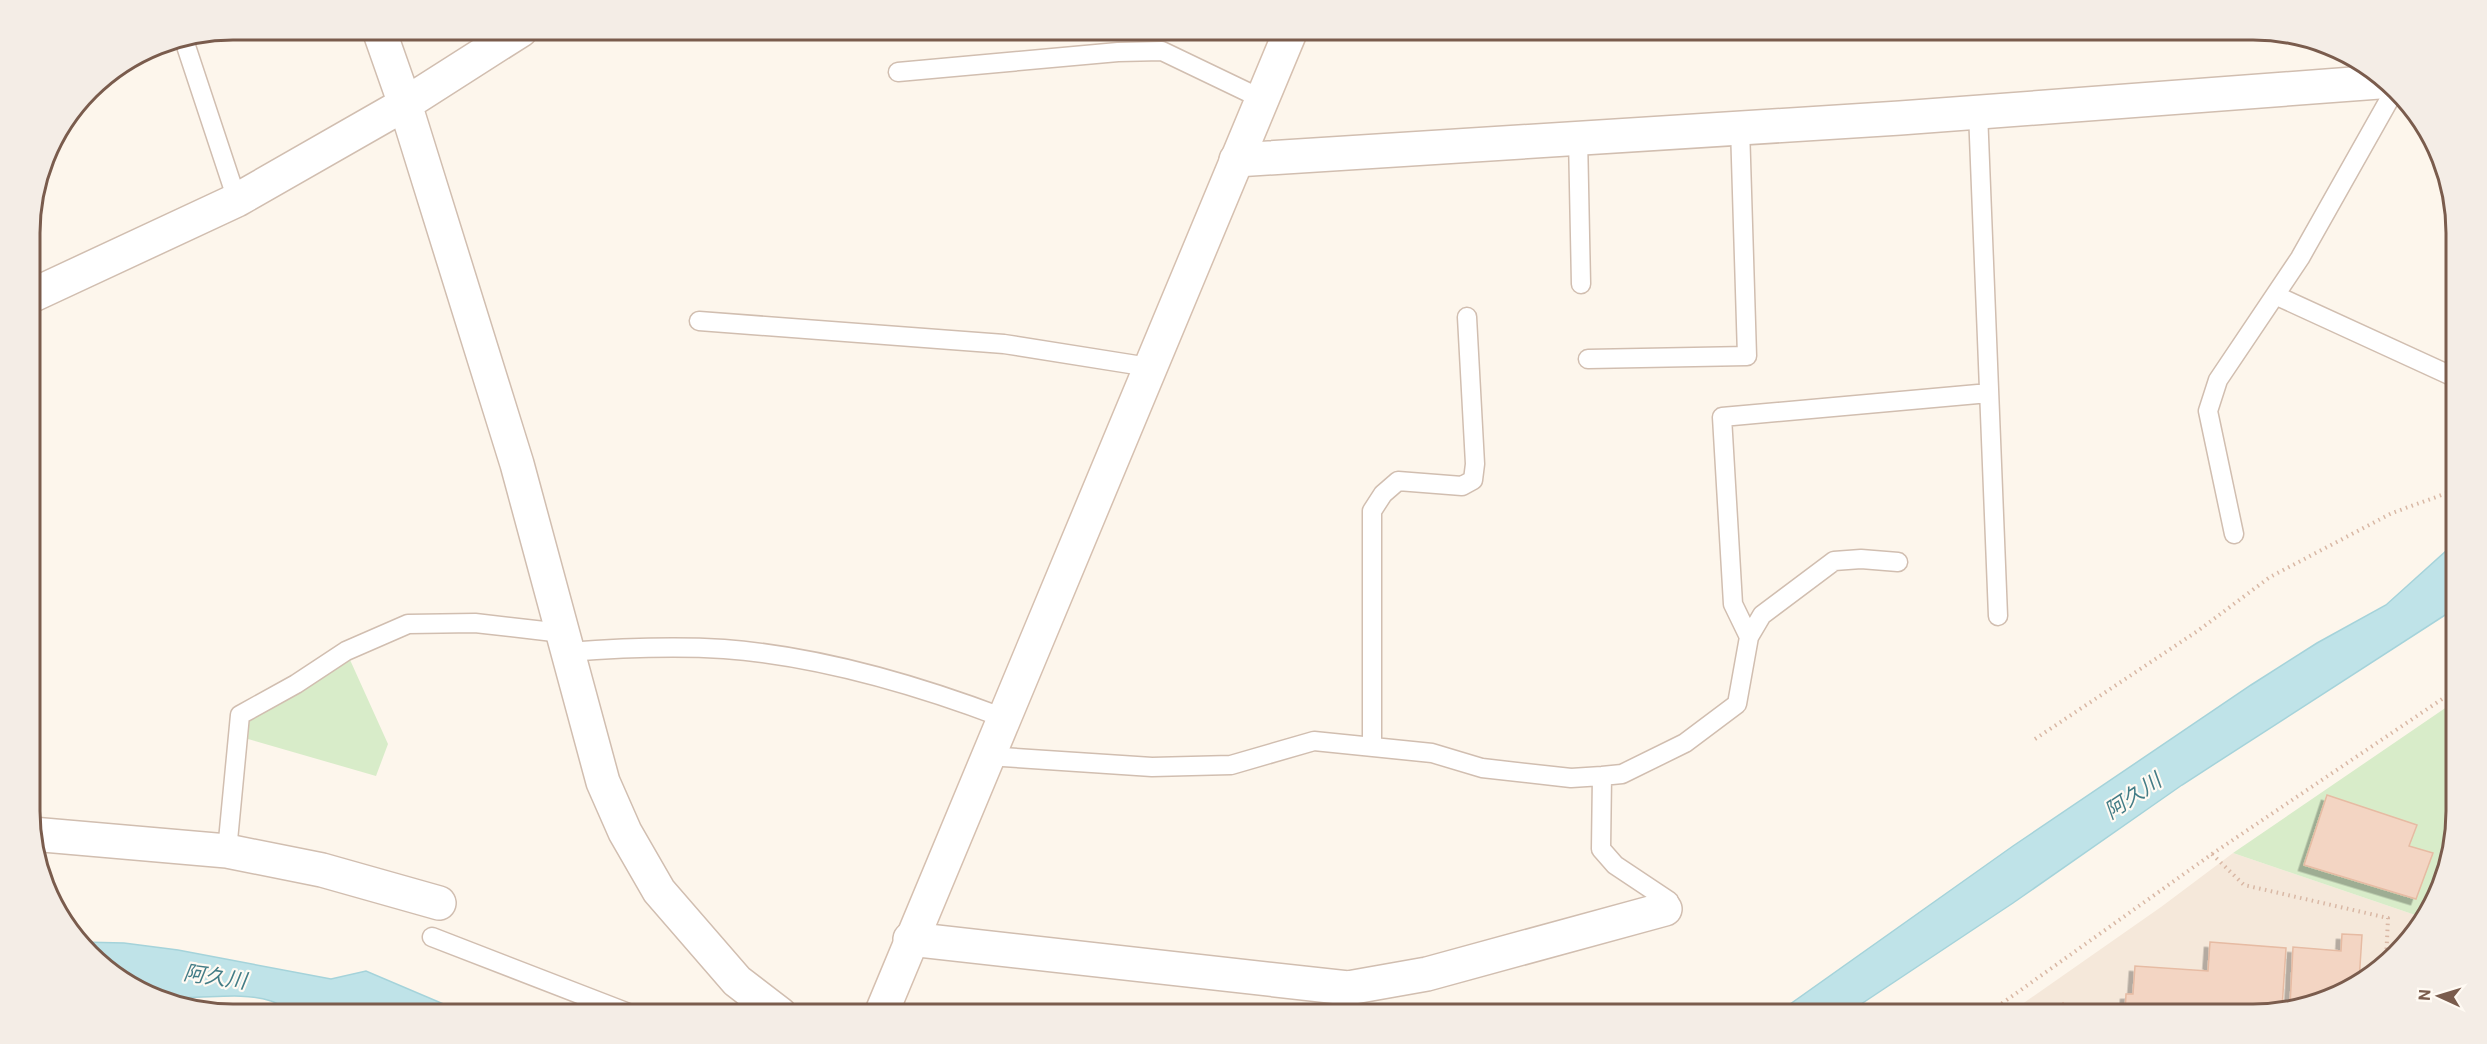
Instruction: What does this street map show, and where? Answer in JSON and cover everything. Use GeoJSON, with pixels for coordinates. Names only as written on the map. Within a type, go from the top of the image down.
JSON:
{"type":"FeatureCollection","features":[{"type":"Feature","properties":{"kind":"street"},"geometry":{"type":"LineString","coordinates":[[383,40],[405,104],[517,464],[603,782],[625,832],[659,891],[737,981],[767,1004]]}},
{"type":"Feature","properties":{"kind":"street"},"geometry":{"type":"LineString","coordinates":[[41,287],[237,200],[405,104],[505,40]]}},
{"type":"Feature","properties":{"kind":"street"},"geometry":{"type":"LineString","coordinates":[[885,1004],[910,939],[1287,40]]}},
{"type":"Feature","properties":{"kind":"street"},"geometry":{"type":"LineString","coordinates":[[1236,160],[1978,112],[2374,82]]}},
{"type":"Feature","properties":{"kind":"street"},"geometry":{"type":"LineString","coordinates":[[42,835],[227,851],[322,870],[439,903]]}},
{"type":"Feature","properties":{"kind":"street"},"geometry":{"type":"LineString","coordinates":[[910,939],[1348,988],[1427,974],[1665,909]]}},
{"type":"Feature","properties":{"kind":"lane"},"geometry":{"type":"LineString","coordinates":[[186,46],[237,200]]}},
{"type":"Feature","properties":{"kind":"lane"},"geometry":{"type":"LineString","coordinates":[[898,72],[1118,52],[1162,51],[1262,99]]}},
{"type":"Feature","properties":{"kind":"lane"},"geometry":{"type":"LineString","coordinates":[[2235,534],[2208,411],[2218,380],[2300,258],[2390,98]]}},
{"type":"Feature","properties":{"kind":"lane"},"geometry":{"type":"LineString","coordinates":[[1978,112],[1998,616]]}},
{"type":"Feature","properties":{"kind":"lane"},"geometry":{"type":"LineString","coordinates":[[1588,359],[1747,356],[1740,127]]}},
{"type":"Feature","properties":{"kind":"lane"},"geometry":{"type":"LineString","coordinates":[[1578,137],[1581,284]]}},
{"type":"Feature","properties":{"kind":"lane"},"geometry":{"type":"LineString","coordinates":[[2275,295],[2446,373]]}},
{"type":"Feature","properties":{"kind":"lane"},"geometry":{"type":"LineString","coordinates":[[1372,747],[1372,511],[1383,494],[1398,481],[1462,486],[1473,480],[1476,464],[1467,316]]}},
{"type":"Feature","properties":{"kind":"lane"},"geometry":{"type":"LineString","coordinates":[[699,321],[1005,344],[1149,367]]}},
{"type":"Feature","properties":{"kind":"lane"},"geometry":{"type":"LineString","coordinates":[[1749,637],[1733,604],[1722,417],[1989,393]]}},
{"type":"Feature","properties":{"kind":"lane"},"geometry":{"type":"LineString","coordinates":[[987,756],[1152,767],[1231,765],[1314,741],[1432,753],[1482,768],[1571,778],[1622,774],[1685,743],[1737,704],[1749,637],[1762,615],[1834,561],[1861,559],[1898,562]]}},
{"type":"Feature","properties":{"kind":"lane"},"geometry":{"type":"LineString","coordinates":[[227,851],[240,715],[296,684],[346,651],[408,624],[475,623],[565,643],[617,648],[725,650],[782,657],[946,696],[1004,718]]}},
{"type":"Feature","properties":{"kind":"lane"},"geometry":{"type":"LineString","coordinates":[[1602,776],[1601,849],[1615,865],[1669,901],[1665,909]]}},
{"type":"Feature","properties":{"kind":"lane"},"geometry":{"type":"LineString","coordinates":[[432,936],[605,1004]]}},
{"type":"Feature","properties":{"kind":"path"},"geometry":{"type":"LineString","coordinates":[[2035,739],[2199,630],[2270,577],[2392,513],[2446,493]]}},
{"type":"Feature","properties":{"kind":"path"},"geometry":{"type":"LineString","coordinates":[[2002,1003],[2212,854],[2446,697]]}},
{"type":"Feature","properties":{"kind":"path"},"geometry":{"type":"LineString","coordinates":[[2212,854],[2244,885],[2388,918],[2387,950]]}},
{"type":"Feature","properties":{"kind":"shaded area"},"geometry":{"type":"Polygon","coordinates":[[[2233,853],[2416,915],[2390,947],[2361,971],[2339,984],[2291,1000],[2266,1003],[2024,1003],[2161,907],[2233,853]]]}},
{"type":"Feature","properties":{"kind":"green space"},"geometry":{"type":"Polygon","coordinates":[[[346,651],[388,744],[376,776],[248,739],[250,711],[346,651]]]}},
{"type":"Feature","properties":{"kind":"green space"},"geometry":{"type":"Polygon","coordinates":[[[2446,708],[2445,836],[2432,885],[2416,915],[2233,853],[2446,708]]]}},
{"type":"Feature","properties":{"kind":"water","name":"阿久川"},"geometry":{"type":"Polygon","coordinates":[[[2446,551],[2446,614],[2182,785],[2013,903],[1862,1003],[1791,1003],[2013,846],[2251,685],[2317,643],[2386,605],[2446,551]]]}},
{"type":"Feature","properties":{"kind":"water","name":"阿久川"},"geometry":{"type":"Polygon","coordinates":[[[93,942],[124,943],[178,950],[331,979],[366,971],[443,1004],[278,1004],[257,998],[227,996],[188,998],[159,989],[116,964],[93,942]]]}},
{"type":"Feature","properties":{"kind":"building"},"geometry":{"type":"Polygon","coordinates":[[[2327,795],[2417,825],[2409,846],[2433,853],[2416,899],[2304,865],[2327,795]]]}},
{"type":"Feature","properties":{"kind":"building"},"geometry":{"type":"Polygon","coordinates":[[[2342,934],[2362,935],[2360,972],[2339,984],[2290,1000],[2293,947],[2341,951],[2342,934]]]}},
{"type":"Feature","properties":{"kind":"building"},"geometry":{"type":"Polygon","coordinates":[[[2210,942],[2286,948],[2282,1001],[2126,1003],[2126,994],[2133,994],[2135,966],[2208,971],[2210,942]]]}}]}
